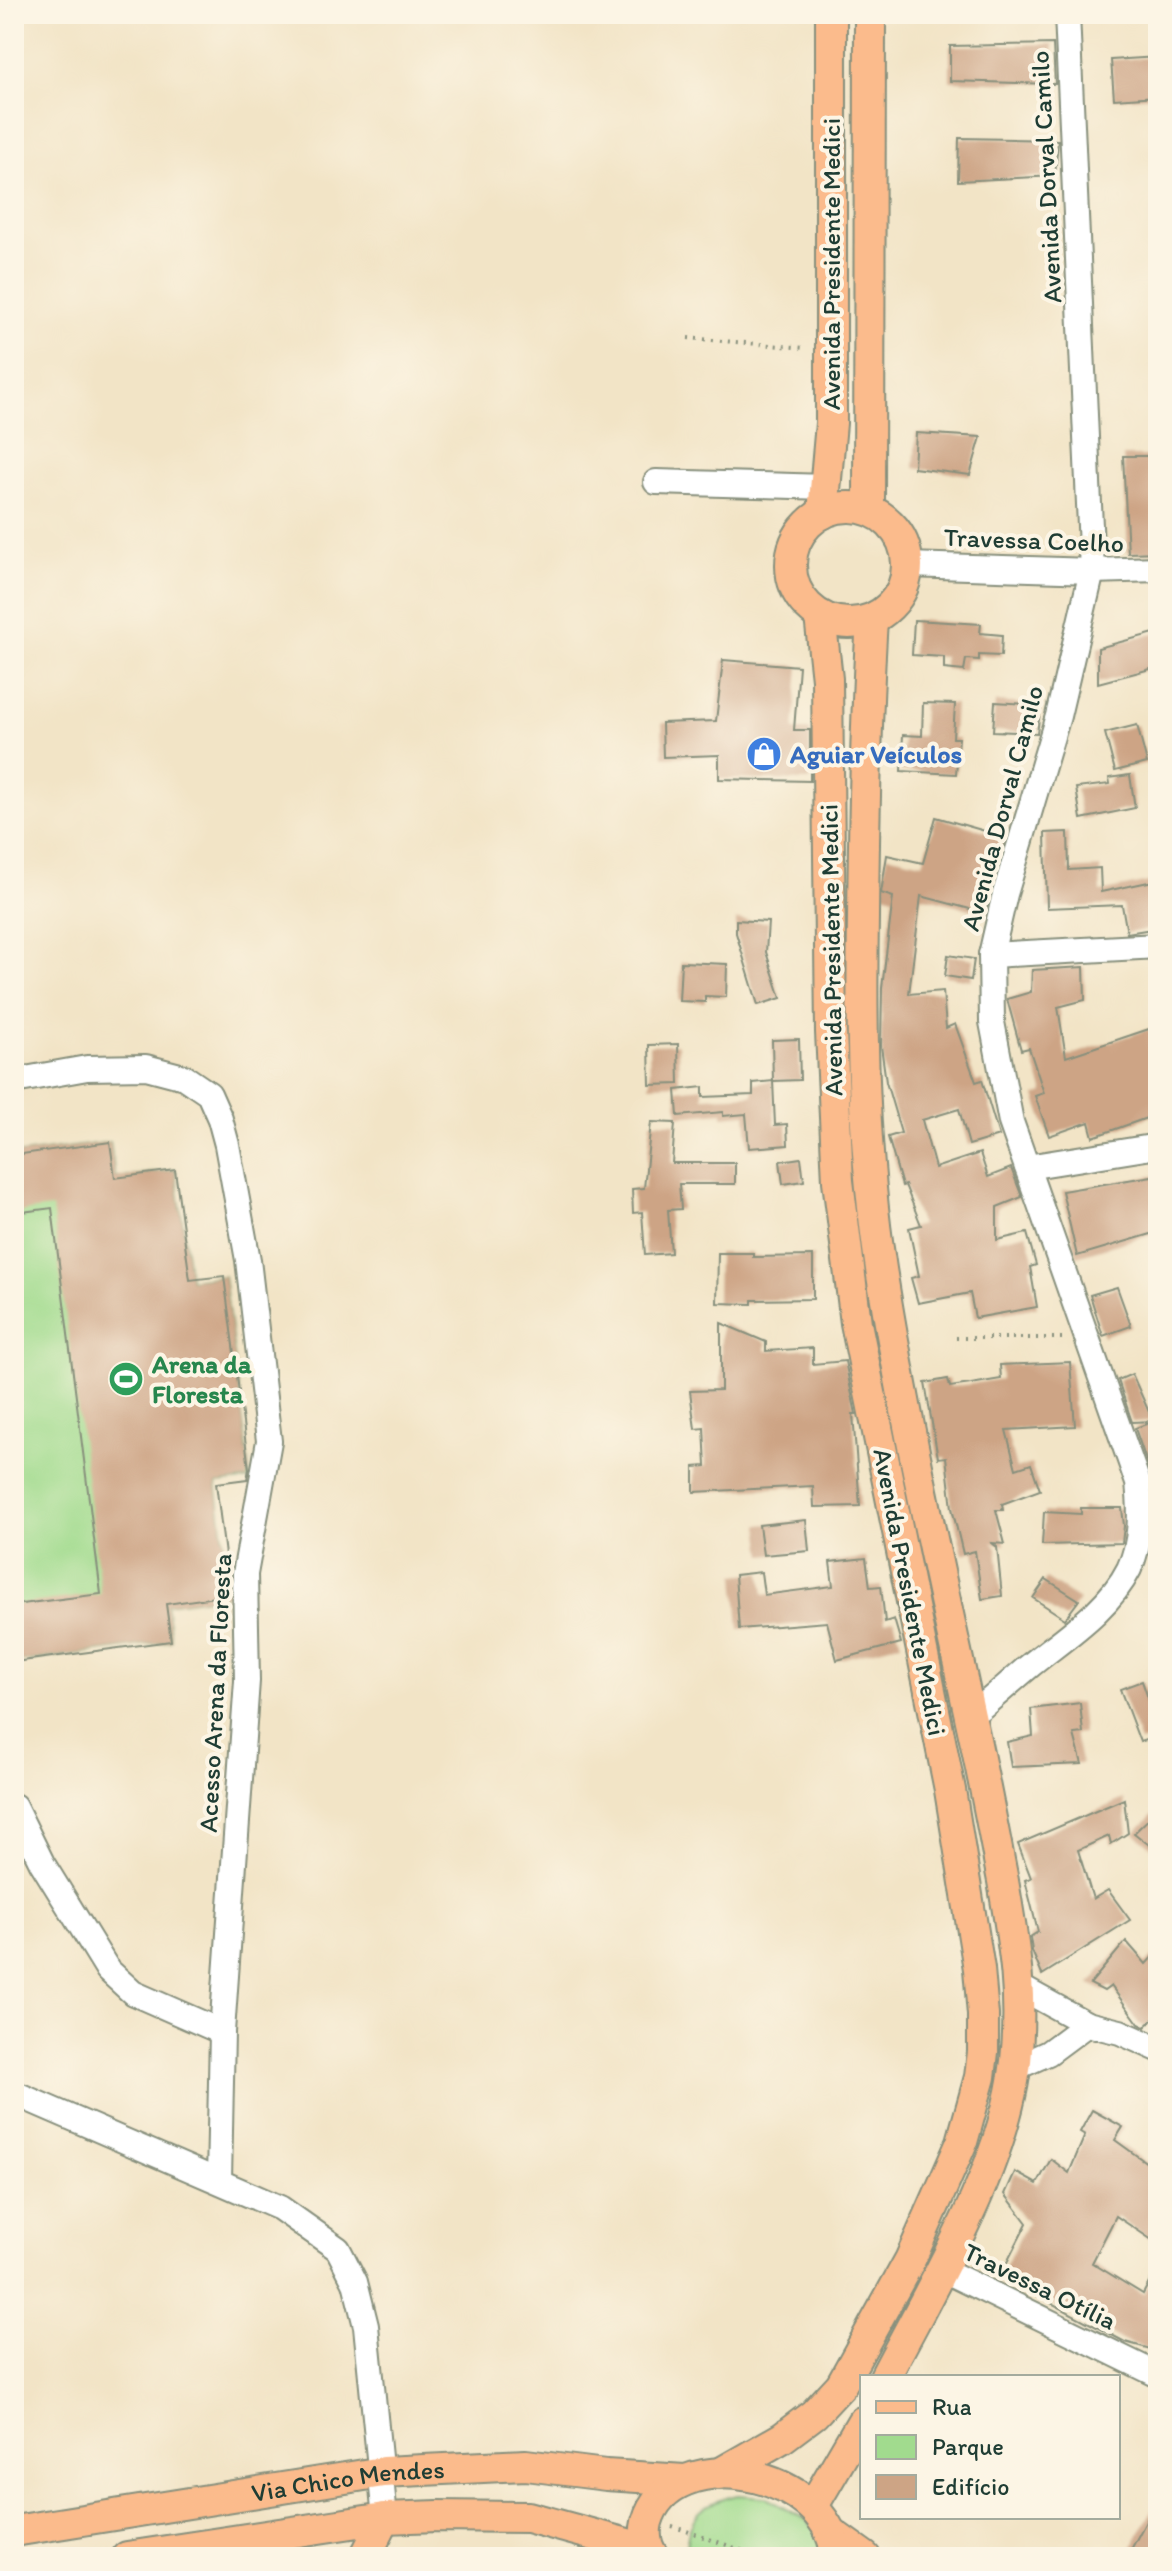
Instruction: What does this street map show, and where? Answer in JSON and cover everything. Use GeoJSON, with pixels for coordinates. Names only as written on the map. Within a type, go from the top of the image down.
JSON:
{"type":"FeatureCollection","features":[{"type":"Feature","properties":{"kind":"main road","name":"Avenida Presidente Medici"},"geometry":{"type":"LineString","coordinates":[[824,500],[831,423],[831,14]]}},
{"type":"Feature","properties":{"kind":"main road","name":"Avenida Presidente Medici"},"geometry":{"type":"LineString","coordinates":[[869,510],[870,14]]}},
{"type":"Feature","properties":{"kind":"main road"},"geometry":{"type":"LineString","coordinates":[[824,500],[869,510],[885,518],[897,531],[905,547],[908,565],[906,582],[887,610],[872,619],[846,624],[820,616],[796,590],[791,572],[791,555],[797,538],[824,500]]}},
{"type":"Feature","properties":{"kind":"main road","name":"Avenida Presidente Medici"},"geometry":{"type":"LineString","coordinates":[[719,2474],[782,2438],[814,2414],[841,2385],[910,2260],[962,2142],[975,2099],[983,2052],[979,1969],[950,1790],[856,1323],[838,1181],[831,1032],[827,679],[820,616]]}},
{"type":"Feature","properties":{"kind":"main road","name":"Avenida Presidente Medici"},"geometry":{"type":"LineString","coordinates":[[872,619],[864,745],[861,1039],[867,1159],[881,1269],[924,1501],[990,1808],[1018,1970],[1019,2025],[1015,2068],[1000,2129],[982,2181],[886,2375]]}},
{"type":"Feature","properties":{"kind":"main road"},"geometry":{"type":"LineString","coordinates":[[813,2506],[860,2425]]}},
{"type":"Feature","properties":{"kind":"main road","name":"Via Chico Mendes"},"geometry":{"type":"LineString","coordinates":[[14,2531],[383,2472],[526,2465],[606,2475],[685,2480],[719,2474]]}},
{"type":"Feature","properties":{"kind":"main road"},"geometry":{"type":"LineString","coordinates":[[719,2474],[747,2475],[788,2487],[813,2506],[833,2545],[865,2557]]}},
{"type":"Feature","properties":{"kind":"main road"},"geometry":{"type":"LineString","coordinates":[[651,2554],[645,2531],[650,2512],[663,2496],[685,2480]]}},
{"type":"Feature","properties":{"kind":"main road","name":"Via Chico Mendes"},"geometry":{"type":"LineString","coordinates":[[137,2556],[385,2518],[528,2517],[651,2554]]}},
{"type":"Feature","properties":{"kind":"main road"},"geometry":{"type":"LineString","coordinates":[[365,2557],[385,2518]]}},
{"type":"Feature","properties":{"kind":"street","name":"Avenida Dorval Camilo"},"geometry":{"type":"LineString","coordinates":[[970,1716],[1086,1620],[1111,1595],[1130,1568],[1149,1518],[1089,1338],[1011,1122],[992,1022],[991,955],[1005,894],[1058,716],[1092,571],[1067,14]]}},
{"type":"Feature","properties":{"kind":"street"},"geometry":{"type":"LineString","coordinates":[[656,482],[824,500]]}},
{"type":"Feature","properties":{"kind":"street","name":"Travessa Coelho"},"geometry":{"type":"LineString","coordinates":[[908,565],[1092,571],[1158,569]]}},
{"type":"Feature","properties":{"kind":"street"},"geometry":{"type":"LineString","coordinates":[[991,955],[1158,946]]}},
{"type":"Feature","properties":{"kind":"street","name":"Acesso Arena da Floresta"},"geometry":{"type":"LineString","coordinates":[[14,1081],[87,1068],[146,1067],[184,1077],[209,1094],[227,1145],[248,1260],[269,1441],[245,1574],[247,1681],[222,2032],[219,2180]]}},
{"type":"Feature","properties":{"kind":"street"},"geometry":{"type":"LineString","coordinates":[[1027,1167],[1158,1146]]}},
{"type":"Feature","properties":{"kind":"street"},"geometry":{"type":"LineString","coordinates":[[14,1806],[42,1863],[108,1970],[133,1993],[222,2032]]}},
{"type":"Feature","properties":{"kind":"street"},"geometry":{"type":"LineString","coordinates":[[1018,1986],[1087,2024],[1120,2032],[1158,2049]]}},
{"type":"Feature","properties":{"kind":"street"},"geometry":{"type":"LineString","coordinates":[[1015,2068],[1048,2053],[1087,2024]]}},
{"type":"Feature","properties":{"kind":"street"},"geometry":{"type":"LineString","coordinates":[[14,2093],[280,2208],[338,2249],[355,2282],[366,2326],[383,2472],[385,2518]]}},
{"type":"Feature","properties":{"kind":"street","name":"Travessa Otília"},"geometry":{"type":"LineString","coordinates":[[941,2269],[1158,2375]]}},
{"type":"Feature","properties":{"kind":"path"},"geometry":{"type":"LineString","coordinates":[[688,338],[831,351]]}},
{"type":"Feature","properties":{"kind":"path"},"geometry":{"type":"LineString","coordinates":[[956,1338],[1089,1338]]}},
{"type":"Feature","properties":{"kind":"green space","name":"Arena da Floresta"},"geometry":{"type":"Polygon","coordinates":[[[110,1142],[115,1178],[175,1170],[190,1280],[224,1276],[250,1479],[216,1483],[230,1595],[166,1604],[171,1641],[14,1662],[14,1155],[110,1142]]]}},
{"type":"Feature","properties":{"kind":"green space"},"geometry":{"type":"Polygon","coordinates":[[[738,2495],[765,2497],[805,2519],[821,2535],[826,2557],[693,2557],[686,2548],[695,2517],[708,2505],[738,2495]]]}},
{"type":"Feature","properties":{"kind":"building"},"geometry":{"type":"Polygon","coordinates":[[[1053,44],[1055,84],[950,81],[950,46],[1053,44]]]}},
{"type":"Feature","properties":{"kind":"building"},"geometry":{"type":"Polygon","coordinates":[[[1158,57],[1158,96],[1114,99],[1111,60],[1158,57]]]}},
{"type":"Feature","properties":{"kind":"building"},"geometry":{"type":"Polygon","coordinates":[[[959,138],[1058,140],[1055,176],[958,181],[959,138]]]}},
{"type":"Feature","properties":{"kind":"building"},"geometry":{"type":"Polygon","coordinates":[[[916,433],[981,437],[970,475],[914,468],[916,433]]]}},
{"type":"Feature","properties":{"kind":"building"},"geometry":{"type":"Polygon","coordinates":[[[1123,456],[1158,456],[1158,552],[1128,553],[1123,456]]]}},
{"type":"Feature","properties":{"kind":"building"},"geometry":{"type":"Polygon","coordinates":[[[914,620],[981,624],[980,633],[1002,635],[1001,656],[979,655],[979,660],[966,659],[964,671],[944,669],[944,657],[912,655],[914,620]]]}},
{"type":"Feature","properties":{"kind":"building"},"geometry":{"type":"Polygon","coordinates":[[[1158,632],[1158,667],[1098,683],[1098,648],[1158,632]]]}},
{"type":"Feature","properties":{"kind":"building"},"geometry":{"type":"Polygon","coordinates":[[[723,660],[799,666],[794,730],[810,730],[810,781],[719,779],[719,755],[663,757],[662,723],[716,721],[723,660]]]}},
{"type":"Feature","properties":{"kind":"building"},"geometry":{"type":"Polygon","coordinates":[[[995,702],[1041,705],[1037,733],[993,731],[995,702]]]}},
{"type":"Feature","properties":{"kind":"building"},"geometry":{"type":"Polygon","coordinates":[[[923,703],[955,704],[953,738],[959,738],[956,774],[901,771],[903,735],[922,736],[923,703]]]}},
{"type":"Feature","properties":{"kind":"building"},"geometry":{"type":"Polygon","coordinates":[[[1137,725],[1147,763],[1115,771],[1105,733],[1137,725]]]}},
{"type":"Feature","properties":{"kind":"building"},"geometry":{"type":"Polygon","coordinates":[[[1130,775],[1135,808],[1081,819],[1076,788],[1110,784],[1109,778],[1130,775]]]}},
{"type":"Feature","properties":{"kind":"building"},"geometry":{"type":"Polygon","coordinates":[[[936,817],[1006,837],[985,913],[921,896],[909,994],[943,991],[946,1028],[955,1024],[976,1082],[982,1080],[999,1136],[969,1145],[959,1109],[922,1120],[935,1168],[980,1153],[988,1177],[1011,1168],[1022,1197],[997,1207],[997,1240],[1027,1233],[1036,1265],[1030,1267],[1037,1307],[975,1318],[970,1293],[918,1303],[911,1278],[919,1276],[909,1228],[921,1225],[905,1185],[902,1186],[888,1137],[901,1133],[886,1082],[881,1046],[882,988],[893,897],[881,893],[887,855],[923,863],[936,817]]]}},
{"type":"Feature","properties":{"kind":"building"},"geometry":{"type":"Polygon","coordinates":[[[1068,832],[1069,870],[1100,868],[1101,892],[1158,880],[1158,928],[1127,933],[1122,905],[1047,908],[1045,833],[1068,832]]]}},
{"type":"Feature","properties":{"kind":"building"},"geometry":{"type":"Polygon","coordinates":[[[736,920],[768,922],[766,952],[781,998],[758,1005],[736,933],[736,920]]]}},
{"type":"Feature","properties":{"kind":"building"},"geometry":{"type":"Polygon","coordinates":[[[948,955],[974,959],[971,980],[945,976],[948,955]]]}},
{"type":"Feature","properties":{"kind":"building"},"geometry":{"type":"Polygon","coordinates":[[[681,962],[727,964],[726,997],[705,996],[705,1002],[679,1001],[681,962]]]}},
{"type":"Feature","properties":{"kind":"building"},"geometry":{"type":"Polygon","coordinates":[[[1084,967],[1085,1000],[1058,1007],[1066,1057],[1158,1026],[1158,1114],[1093,1137],[1089,1122],[1049,1136],[1035,1096],[1044,1093],[1029,1048],[1021,1050],[1007,999],[1031,992],[1032,970],[1084,967]]]}},
{"type":"Feature","properties":{"kind":"building"},"geometry":{"type":"Polygon","coordinates":[[[799,1039],[800,1080],[773,1081],[772,1040],[799,1039]]]}},
{"type":"Feature","properties":{"kind":"building"},"geometry":{"type":"Polygon","coordinates":[[[678,1044],[679,1084],[650,1085],[649,1045],[678,1044]]]}},
{"type":"Feature","properties":{"kind":"building"},"geometry":{"type":"Polygon","coordinates":[[[773,1081],[775,1125],[787,1124],[788,1145],[749,1148],[746,1114],[723,1116],[723,1112],[678,1116],[676,1090],[703,1087],[703,1097],[753,1095],[753,1083],[773,1081]]]}},
{"type":"Feature","properties":{"kind":"building"},"geometry":{"type":"Polygon","coordinates":[[[651,1122],[675,1123],[672,1163],[735,1163],[735,1184],[679,1184],[681,1209],[668,1210],[671,1253],[645,1255],[642,1212],[633,1213],[632,1189],[644,1188],[651,1122]]]}},
{"type":"Feature","properties":{"kind":"building","name":"Arena da Floresta"},"geometry":{"type":"Polygon","coordinates":[[[110,1142],[115,1178],[175,1170],[190,1280],[224,1276],[249,1469],[247,1479],[216,1483],[230,1595],[166,1604],[171,1641],[14,1662],[14,1605],[101,1594],[52,1208],[14,1213],[14,1155],[110,1142]]]}},
{"type":"Feature","properties":{"kind":"building"},"geometry":{"type":"Polygon","coordinates":[[[801,1158],[804,1181],[783,1184],[780,1161],[801,1158]]]}},
{"type":"Feature","properties":{"kind":"building"},"geometry":{"type":"Polygon","coordinates":[[[1158,1175],[1158,1232],[1077,1256],[1062,1191],[1158,1175]]]}},
{"type":"Feature","properties":{"kind":"building"},"geometry":{"type":"Polygon","coordinates":[[[718,1253],[753,1253],[753,1257],[813,1256],[813,1299],[752,1300],[752,1304],[717,1303],[718,1253]]]}},
{"type":"Feature","properties":{"kind":"building"},"geometry":{"type":"Polygon","coordinates":[[[1117,1287],[1131,1326],[1103,1336],[1090,1295],[1117,1287]]]}},
{"type":"Feature","properties":{"kind":"building"},"geometry":{"type":"Polygon","coordinates":[[[721,1323],[766,1342],[766,1351],[813,1348],[813,1364],[845,1361],[856,1414],[853,1414],[860,1506],[814,1507],[813,1486],[694,1492],[694,1467],[706,1466],[704,1428],[695,1429],[690,1391],[721,1390],[721,1323]]]}},
{"type":"Feature","properties":{"kind":"building"},"geometry":{"type":"Polygon","coordinates":[[[1070,1362],[1075,1426],[1006,1430],[1016,1469],[1031,1464],[1040,1490],[1002,1504],[1003,1510],[996,1510],[1005,1544],[992,1543],[997,1547],[1002,1596],[982,1599],[975,1551],[963,1554],[952,1508],[946,1457],[938,1458],[925,1383],[948,1379],[950,1387],[971,1384],[1001,1379],[1000,1365],[1070,1362]]]}},
{"type":"Feature","properties":{"kind":"building"},"geometry":{"type":"Polygon","coordinates":[[[1132,1374],[1153,1421],[1132,1422],[1118,1380],[1132,1374]]]}},
{"type":"Feature","properties":{"kind":"building"},"geometry":{"type":"Polygon","coordinates":[[[1158,1420],[1158,1504],[1155,1504],[1152,1478],[1135,1428],[1158,1420]]]}},
{"type":"Feature","properties":{"kind":"building"},"geometry":{"type":"Polygon","coordinates":[[[1081,1508],[1122,1508],[1122,1543],[1042,1545],[1044,1512],[1081,1514],[1081,1508]]]}},
{"type":"Feature","properties":{"kind":"building"},"geometry":{"type":"Polygon","coordinates":[[[806,1520],[809,1551],[763,1555],[759,1525],[806,1520]]]}},
{"type":"Feature","properties":{"kind":"building"},"geometry":{"type":"Polygon","coordinates":[[[866,1558],[870,1587],[881,1586],[885,1622],[894,1619],[901,1643],[837,1660],[827,1622],[739,1629],[735,1575],[761,1572],[764,1595],[833,1586],[830,1562],[866,1558]]]}},
{"type":"Feature","properties":{"kind":"building"},"geometry":{"type":"Polygon","coordinates":[[[1046,1579],[1079,1600],[1065,1619],[1033,1598],[1046,1579]]]}},
{"type":"Feature","properties":{"kind":"building"},"geometry":{"type":"Polygon","coordinates":[[[1142,1681],[1158,1726],[1158,1736],[1140,1742],[1120,1689],[1142,1681]]]}},
{"type":"Feature","properties":{"kind":"building"},"geometry":{"type":"Polygon","coordinates":[[[1080,1703],[1083,1733],[1074,1734],[1082,1764],[1011,1767],[1007,1742],[1033,1736],[1031,1709],[1080,1703]]]}},
{"type":"Feature","properties":{"kind":"building"},"geometry":{"type":"Polygon","coordinates":[[[1124,1799],[1128,1833],[1111,1844],[1109,1836],[1078,1850],[1093,1899],[1108,1890],[1130,1920],[1042,1975],[1030,1937],[1038,1932],[1025,1880],[1031,1878],[1018,1844],[1124,1799]]]}},
{"type":"Feature","properties":{"kind":"building"},"geometry":{"type":"Polygon","coordinates":[[[1158,1810],[1158,1852],[1134,1833],[1158,1810]]]}},
{"type":"Feature","properties":{"kind":"building"},"geometry":{"type":"Polygon","coordinates":[[[1126,1941],[1146,1964],[1158,1951],[1158,2015],[1145,2027],[1139,2024],[1111,1986],[1104,1991],[1090,1984],[1126,1941]]]}},
{"type":"Feature","properties":{"kind":"building"},"geometry":{"type":"Polygon","coordinates":[[[1092,2110],[1123,2127],[1115,2140],[1158,2171],[1158,2244],[1116,2216],[1092,2263],[1143,2294],[1158,2266],[1158,2351],[1125,2342],[1000,2276],[1027,2223],[1005,2194],[1015,2172],[1037,2184],[1051,2159],[1069,2173],[1085,2135],[1080,2132],[1092,2110]]]}},
{"type":"Feature","properties":{"kind":"building"},"geometry":{"type":"Polygon","coordinates":[[[1158,2499],[1158,2557],[1127,2557],[1158,2499]]]}},
{"type":"Feature","properties":{"kind":"place","name":"Aguiar Veículos"},"geometry":{"type":"Point","coordinates":[764,754]}},
{"type":"Feature","properties":{"kind":"place","name":"Arena da Floresta"},"geometry":{"type":"Point","coordinates":[126,1379]}}]}
